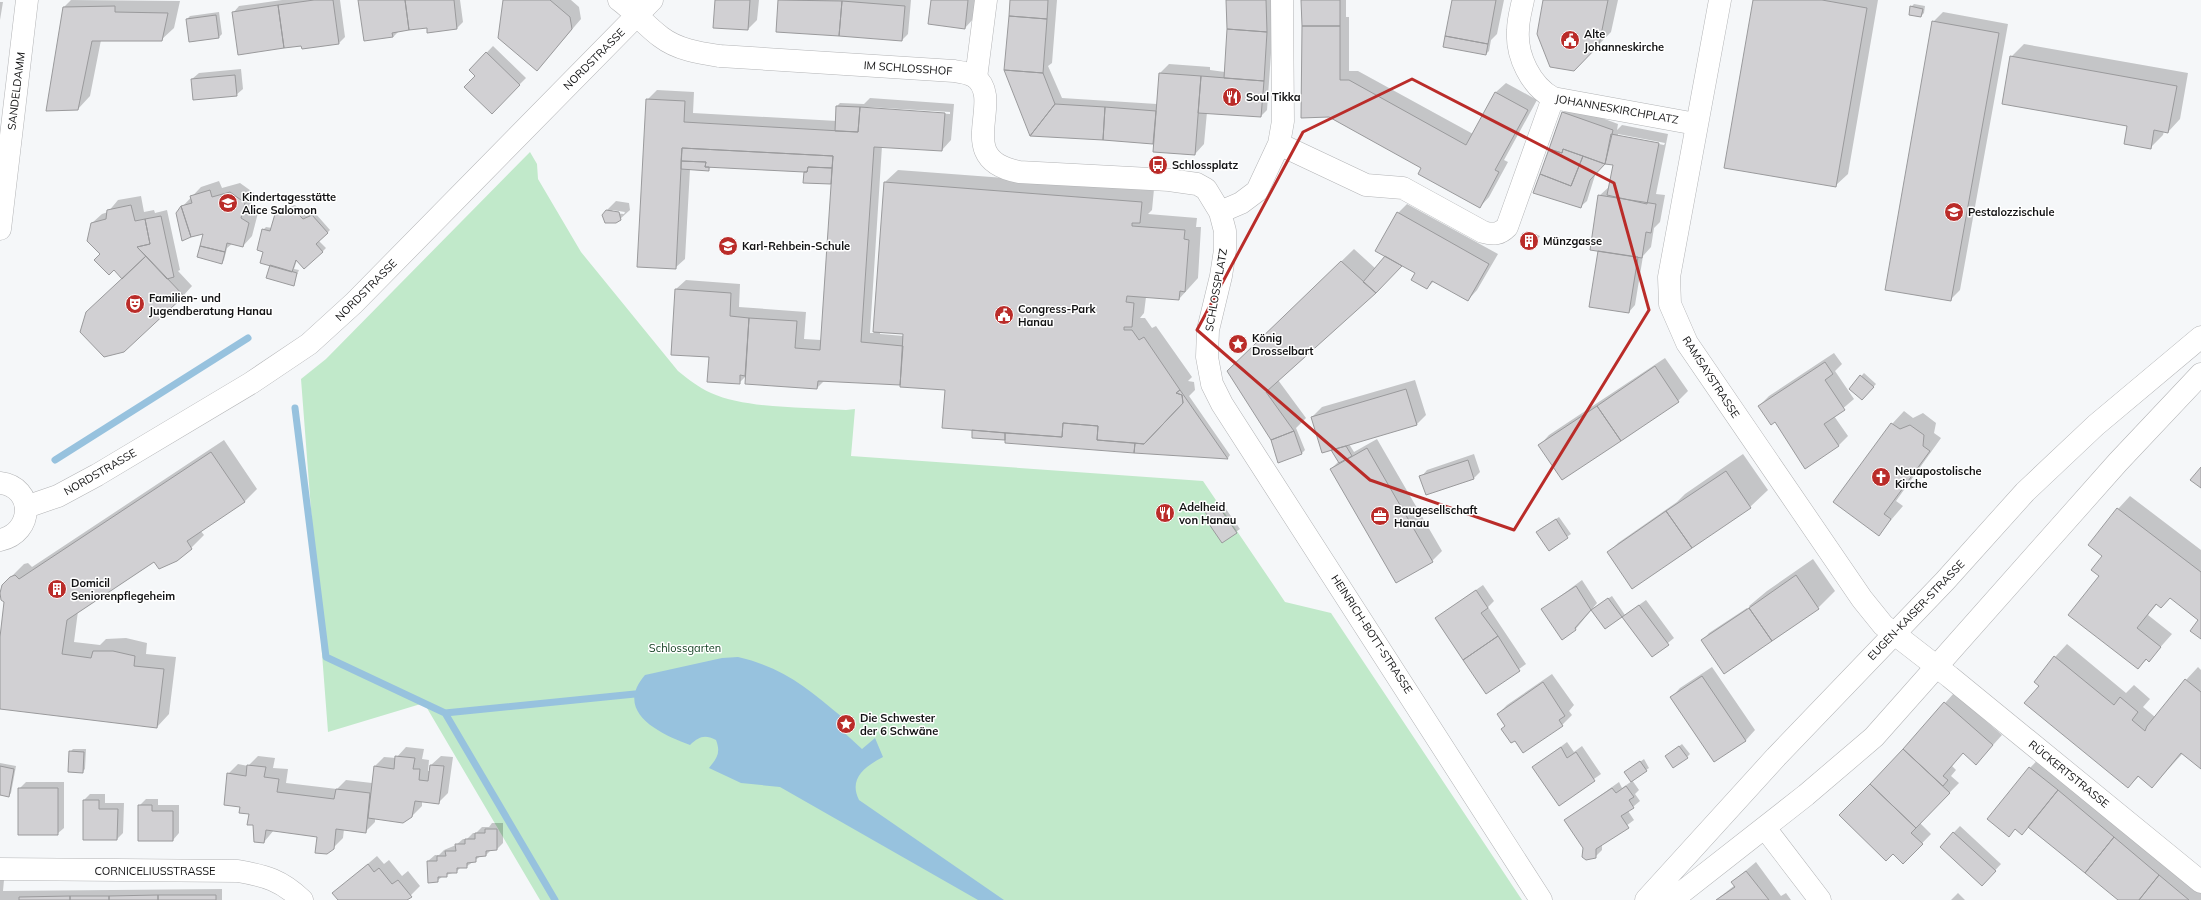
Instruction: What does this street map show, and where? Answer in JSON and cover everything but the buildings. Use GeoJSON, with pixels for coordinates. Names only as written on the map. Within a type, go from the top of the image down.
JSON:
{"type":"FeatureCollection","features":[{"type":"Feature","properties":{"kind":"street","name":"SANDELDAMM"},"geometry":{"type":"LineString","coordinates":[[0,229],[27,0]]}},
{"type":"Feature","properties":{"kind":"street","name":"IM SCHLOSSHOF"},"geometry":{"type":"LineString","coordinates":[[619,0],[645,7],[661,37],[674,45],[697,53],[728,57],[954,71],[976,78]]}},
{"type":"Feature","properties":{"kind":"street"},"geometry":{"type":"LineString","coordinates":[[986,0],[976,78],[981,86],[984,98],[983,141],[985,153],[1004,169],[1019,172],[1169,180],[1195,184],[1206,189],[1220,212],[1241,203],[1257,191],[1279,144],[1283,121],[1282,0]]}},
{"type":"Feature","properties":{"kind":"street","name":"JOHANNESKIRCHPLATZ"},"geometry":{"type":"LineString","coordinates":[[1522,0],[1517,32],[1524,62],[1531,78],[1542,92],[1553,98],[1696,124]]}},
{"type":"Feature","properties":{"kind":"street","name":"RAMSAYSTRASSE"},"geometry":{"type":"LineString","coordinates":[[1720,0],[1668,277],[1670,304],[1687,343],[1862,599],[1883,625],[1936,666]]}},
{"type":"Feature","properties":{"kind":"street","name":"NORDSTRASSE"},"geometry":{"type":"LineString","coordinates":[[26,507],[58,496],[97,475],[251,383],[309,344],[354,303],[645,7]]}},
{"type":"Feature","properties":{"kind":"street"},"geometry":{"type":"LineString","coordinates":[[1279,144],[1366,185],[1403,188],[1483,232],[1491,234],[1501,233],[1507,227],[1553,98]]}},
{"type":"Feature","properties":{"kind":"street","name":"SCHLOSSPLATZ"},"geometry":{"type":"LineString","coordinates":[[1208,366],[1208,330],[1225,250],[1225,231],[1220,212]]}},
{"type":"Feature","properties":{"kind":"street","name":"EUGEN-KAISER-STRASSE"},"geometry":{"type":"LineString","coordinates":[[1646,900],[1776,757],[1893,633],[1945,581],[2030,486],[2096,425],[2201,336]]}},
{"type":"Feature","properties":{"kind":"street","name":"HEINRICH-BOTT-STRASSE"},"geometry":{"type":"LineString","coordinates":[[1208,366],[1212,384],[1222,404],[1360,616],[1541,900]]}},
{"type":"Feature","properties":{"kind":"street"},"geometry":{"type":"LineString","coordinates":[[1672,900],[1765,828],[1874,737],[2118,462],[2201,374]]}},
{"type":"Feature","properties":{"kind":"street"},"geometry":{"type":"LineString","coordinates":[[0,483],[11,486],[18,491],[26,507],[26,516],[20,529],[8,539],[0,540]]}},
{"type":"Feature","properties":{"kind":"street","name":"RÜCKERTSTRASSE"},"geometry":{"type":"LineString","coordinates":[[1936,666],[2201,882]]}},
{"type":"Feature","properties":{"kind":"street"},"geometry":{"type":"LineString","coordinates":[[1765,828],[1820,900]]}},
{"type":"Feature","properties":{"kind":"street","name":"CORNICELIUSSTRASSE"},"geometry":{"type":"LineString","coordinates":[[0,869],[238,871],[263,875],[277,880],[302,900]]}},
{"type":"Feature","properties":{"kind":"highlighted area"},"geometry":{"type":"Polygon","coordinates":[[[1412,79],[1614,183],[1649,310],[1514,530],[1370,480],[1197,330],[1303,132],[1412,79]]]}},
{"type":"Feature","properties":{"kind":"green space","name":"Schlossgarten"},"geometry":{"type":"Polygon","coordinates":[[[530,152],[537,164],[538,179],[581,252],[678,371],[697,386],[711,393],[741,402],[759,405],[795,408],[855,409],[851,456],[1203,481],[1285,602],[1331,613],[1522,900],[540,900],[424,703],[328,732],[301,379],[326,359],[530,152]]]}},
{"type":"Feature","properties":{"kind":"water"},"geometry":{"type":"Polygon","coordinates":[[[738,657],[754,661],[768,667],[806,688],[842,717],[837,726],[862,749],[875,738],[883,757],[865,769],[857,779],[856,792],[859,800],[1004,900],[978,900],[780,787],[741,783],[709,768],[718,752],[716,740],[708,737],[702,737],[690,745],[666,735],[654,728],[644,720],[637,711],[634,700],[637,688],[645,675],[722,658],[738,657]]]}},
{"type":"Feature","properties":{"kind":"waterway"},"geometry":{"type":"LineString","coordinates":[[55,460],[248,338]]}},
{"type":"Feature","properties":{"kind":"waterway"},"geometry":{"type":"LineString","coordinates":[[295,408],[326,657],[445,713],[555,900]]}},
{"type":"Feature","properties":{"kind":"waterway"},"geometry":{"type":"LineString","coordinates":[[445,713],[635,694]]}},
{"type":"Feature","properties":{"kind":"place","name":"Alte Johanneskirche"},"geometry":{"type":"Point","coordinates":[1570,40]}},
{"type":"Feature","properties":{"kind":"place","name":"Soul Tikka"},"geometry":{"type":"Point","coordinates":[1232,97]}},
{"type":"Feature","properties":{"kind":"place","name":"Schlossplatz"},"geometry":{"type":"Point","coordinates":[1158,165]}},
{"type":"Feature","properties":{"kind":"place","name":"Kindertagesstätte Alice Salomon"},"geometry":{"type":"Point","coordinates":[228,203]}},
{"type":"Feature","properties":{"kind":"place","name":"Pestalozzischule"},"geometry":{"type":"Point","coordinates":[1954,212]}},
{"type":"Feature","properties":{"kind":"place","name":"Münzgasse"},"geometry":{"type":"Point","coordinates":[1529,241]}},
{"type":"Feature","properties":{"kind":"place","name":"Karl-Rehbein-Schule"},"geometry":{"type":"Point","coordinates":[728,246]}},
{"type":"Feature","properties":{"kind":"place","name":"Familien- und Jugendberatung Hanau"},"geometry":{"type":"Point","coordinates":[135,304]}},
{"type":"Feature","properties":{"kind":"place","name":"Congress-Park Hanau"},"geometry":{"type":"Point","coordinates":[1004,315]}},
{"type":"Feature","properties":{"kind":"place","name":"König Drosselbart"},"geometry":{"type":"Point","coordinates":[1238,344]}},
{"type":"Feature","properties":{"kind":"place","name":"Neuapostolische Kirche"},"geometry":{"type":"Point","coordinates":[1881,477]}},
{"type":"Feature","properties":{"kind":"place","name":"Adelheid von Hanau"},"geometry":{"type":"Point","coordinates":[1165,513]}},
{"type":"Feature","properties":{"kind":"place","name":"Baugesellschaft Hanau"},"geometry":{"type":"Point","coordinates":[1380,516]}},
{"type":"Feature","properties":{"kind":"place","name":"Domicil Seniorenpflegeheim"},"geometry":{"type":"Point","coordinates":[57,589]}},
{"type":"Feature","properties":{"kind":"place","name":"Die Schwester der 6 Schwäne"},"geometry":{"type":"Point","coordinates":[846,724]}}]}
